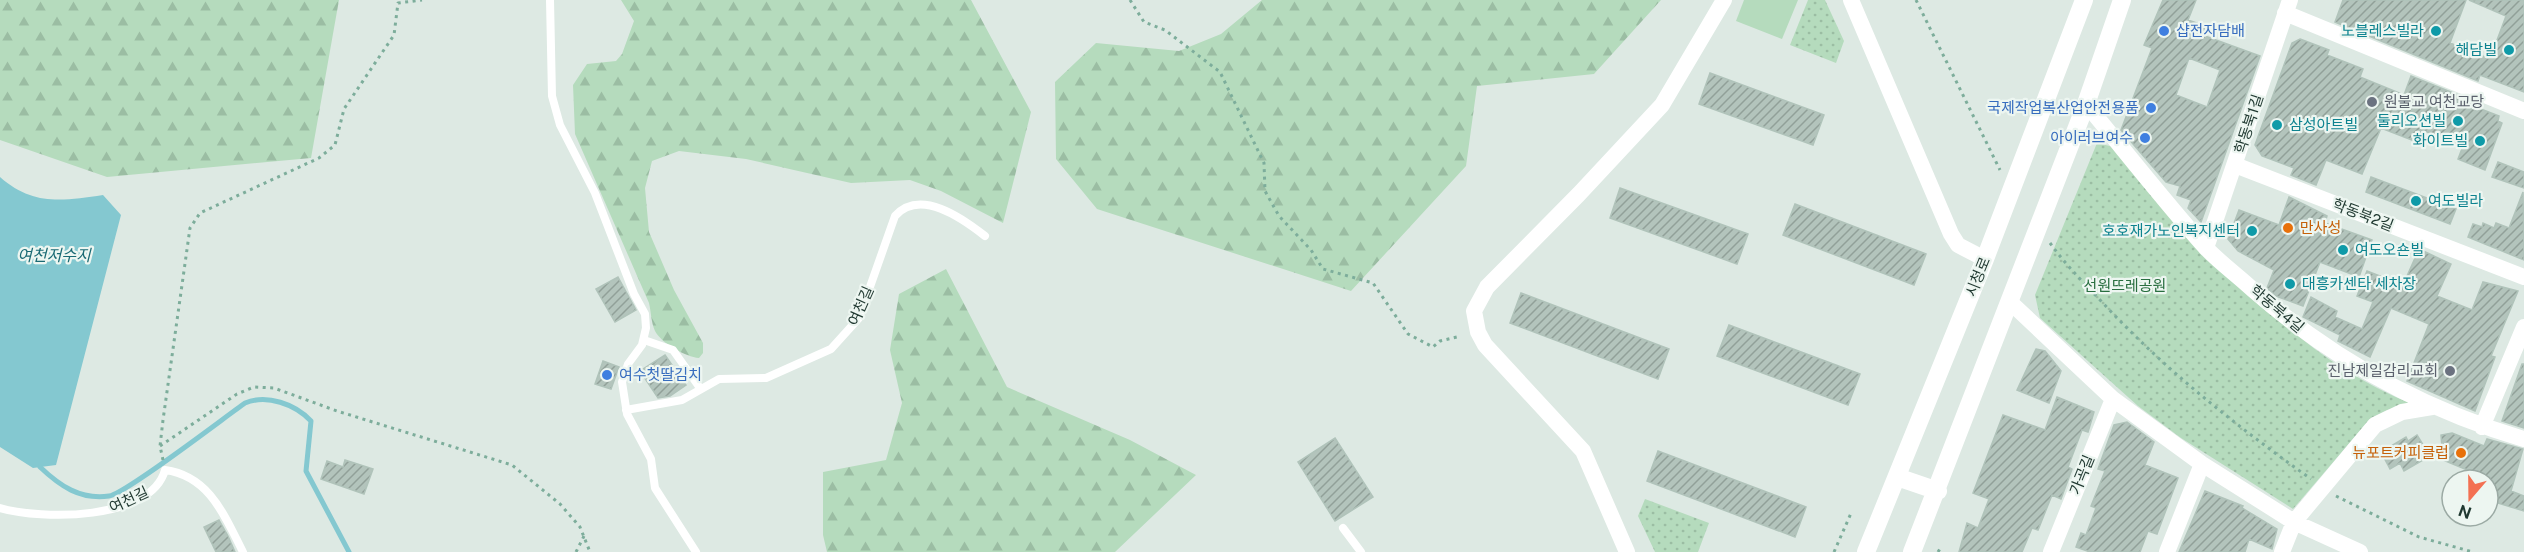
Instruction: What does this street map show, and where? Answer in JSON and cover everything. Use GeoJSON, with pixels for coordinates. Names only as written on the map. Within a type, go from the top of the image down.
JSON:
{"type":"FeatureCollection","features":[{"type":"Feature","properties":{"kind":"street"},"geometry":{"type":"LineString","coordinates":[[1627,552],[1583,451],[1493,355],[1478,332],[1474,311],[1487,287],[1579,194],[1662,105],[1724,0]]}},
{"type":"Feature","properties":{"kind":"street"},"geometry":{"type":"LineString","coordinates":[[1851,0],[1952,234],[1958,245],[1985,259]]}},
{"type":"Feature","properties":{"kind":"street","name":"시청로"},"geometry":{"type":"LineString","coordinates":[[1866,552],[1985,259],[2084,0]]}},
{"type":"Feature","properties":{"kind":"street"},"geometry":{"type":"LineString","coordinates":[[1912,552],[1938,491],[2086,104],[2122,0]]}},
{"type":"Feature","properties":{"kind":"street"},"geometry":{"type":"LineString","coordinates":[[2288,7],[2524,111]]}},
{"type":"Feature","properties":{"kind":"street","name":"학동북1길"},"geometry":{"type":"LineString","coordinates":[[2206,248],[2288,7]]}},
{"type":"Feature","properties":{"kind":"street","name":"학동북4길"},"geometry":{"type":"LineString","coordinates":[[2086,104],[2206,248],[2279,313],[2324,348],[2432,407],[2482,427],[2524,439]]}},
{"type":"Feature","properties":{"kind":"street","name":"학동북2길"},"geometry":{"type":"LineString","coordinates":[[2235,165],[2524,277]]}},
{"type":"Feature","properties":{"kind":"street"},"geometry":{"type":"LineString","coordinates":[[2010,302],[2113,399],[2202,464],[2294,522],[2361,552]]}},
{"type":"Feature","properties":{"kind":"street"},"geometry":{"type":"LineString","coordinates":[[2482,427],[2524,327]]}},
{"type":"Feature","properties":{"kind":"street","name":"가곡길"},"geometry":{"type":"LineString","coordinates":[[2051,552],[2113,399]]}},
{"type":"Feature","properties":{"kind":"street"},"geometry":{"type":"LineString","coordinates":[[2282,552],[2294,522],[2375,425],[2402,412],[2432,407]]}},
{"type":"Feature","properties":{"kind":"street"},"geometry":{"type":"LineString","coordinates":[[2167,552],[2202,464]]}},
{"type":"Feature","properties":{"kind":"street"},"geometry":{"type":"LineString","coordinates":[[1897,477],[1938,491]]}},
{"type":"Feature","properties":{"kind":"lane"},"geometry":{"type":"LineString","coordinates":[[550,0],[552,96],[567,142],[595,193],[634,294],[645,314],[644,340],[624,373],[622,393],[626,410],[651,459],[655,488],[696,552]]}},
{"type":"Feature","properties":{"kind":"lane","name":"여천길"},"geometry":{"type":"LineString","coordinates":[[626,410],[682,400],[719,379],[766,378],[822,355],[841,341],[859,318],[895,216],[902,208],[911,204],[929,206],[958,216],[985,236]]}},
{"type":"Feature","properties":{"kind":"lane"},"geometry":{"type":"LineString","coordinates":[[644,340],[674,350],[700,388]]}},
{"type":"Feature","properties":{"kind":"lane","name":"여천길"},"geometry":{"type":"LineString","coordinates":[[0,508],[30,515],[107,511],[157,487],[165,470],[173,471],[215,498],[243,552]]}},
{"type":"Feature","properties":{"kind":"lane"},"geometry":{"type":"LineString","coordinates":[[1343,528],[1361,552]]}},
{"type":"Feature","properties":{"kind":"path"},"geometry":{"type":"LineString","coordinates":[[422,0],[398,3],[394,35],[344,109],[335,146],[319,158],[200,213],[190,228],[160,446],[237,394],[254,387],[274,388],[337,411],[513,465],[560,504],[584,536],[590,552]]}},
{"type":"Feature","properties":{"kind":"path"},"geometry":{"type":"LineString","coordinates":[[1130,0],[1144,22],[1165,30],[1221,72],[1264,163],[1265,191],[1279,216],[1311,250],[1323,269],[1373,283],[1408,334],[1433,347],[1440,341],[1478,332]]}},
{"type":"Feature","properties":{"kind":"path"},"geometry":{"type":"LineString","coordinates":[[1916,0],[1989,153]]}},
{"type":"Feature","properties":{"kind":"path"},"geometry":{"type":"LineString","coordinates":[[2060,257],[2173,374],[2243,431],[2352,506],[2419,537],[2473,552]]}},
{"type":"Feature","properties":{"kind":"path"},"geometry":{"type":"LineString","coordinates":[[1834,552],[1852,511]]}},
{"type":"Feature","properties":{"kind":"path"},"geometry":{"type":"LineString","coordinates":[[576,552],[584,536]]}},
{"type":"Feature","properties":{"kind":"path"},"geometry":{"type":"LineString","coordinates":[[1938,552],[1941,547]]}},
{"type":"Feature","properties":{"kind":"green space"},"geometry":{"type":"Polygon","coordinates":[[[0,0],[339,0],[311,158],[107,177],[0,140],[0,0]]]}},
{"type":"Feature","properties":{"kind":"green space"},"geometry":{"type":"Polygon","coordinates":[[[621,0],[971,0],[1031,112],[1003,223],[941,191],[910,180],[851,183],[746,159],[679,151],[652,161],[645,188],[649,232],[674,290],[703,343],[703,353],[699,358],[674,349],[655,331],[649,303],[575,134],[573,85],[587,64],[616,61],[622,54],[634,21],[621,0]]]}},
{"type":"Feature","properties":{"kind":"green space"},"geometry":{"type":"Polygon","coordinates":[[[1262,0],[1661,0],[1594,74],[1477,86],[1466,166],[1351,291],[1097,209],[1056,159],[1055,82],[1096,43],[1179,51],[1221,34],[1262,0]]]}},
{"type":"Feature","properties":{"kind":"green space"},"geometry":{"type":"Polygon","coordinates":[[[1744,0],[1798,0],[1782,39],[1736,21],[1744,0]]]}},
{"type":"Feature","properties":{"kind":"green space"},"geometry":{"type":"Polygon","coordinates":[[[1808,0],[1825,0],[1844,41],[1836,63],[1790,45],[1808,0]]]}},
{"type":"Feature","properties":{"kind":"green space","name":"선원뜨레공원"},"geometry":{"type":"Polygon","coordinates":[[[2097,143],[2114,147],[2214,258],[2286,326],[2325,356],[2367,382],[2412,404],[2387,410],[2371,418],[2293,509],[2181,438],[2138,406],[2040,318],[2035,295],[2097,143]]]}},
{"type":"Feature","properties":{"kind":"green space"},"geometry":{"type":"Polygon","coordinates":[[[946,269],[1007,387],[1130,440],[1196,475],[1115,552],[827,552],[823,535],[823,472],[886,460],[902,403],[890,350],[899,294],[946,269]]]}},
{"type":"Feature","properties":{"kind":"green space"},"geometry":{"type":"Polygon","coordinates":[[[1645,499],[1709,523],[1698,552],[1655,552],[1638,516],[1645,499]]]}},
{"type":"Feature","properties":{"kind":"water","name":"여천저수지"},"geometry":{"type":"Polygon","coordinates":[[[0,177],[24,193],[36,197],[61,200],[103,195],[121,215],[56,465],[33,468],[0,447],[0,177]]]}},
{"type":"Feature","properties":{"kind":"building"},"geometry":{"type":"Polygon","coordinates":[[[2163,0],[2196,0],[2188,20],[2208,27],[2205,36],[2260,56],[2201,222],[2188,208],[2191,200],[2177,195],[2180,186],[2166,182],[2121,130],[2152,48],[2144,45],[2163,0]],[[2189,58],[2176,95],[2207,107],[2220,70],[2189,58]]]}},
{"type":"Feature","properties":{"kind":"building"},"geometry":{"type":"Polygon","coordinates":[[[2343,0],[2466,0],[2450,43],[2490,59],[2506,16],[2469,0],[2524,0],[2524,92],[2480,75],[2478,81],[2335,22],[2343,0]]]}},
{"type":"Feature","properties":{"kind":"building"},"geometry":{"type":"Polygon","coordinates":[[[2300,39],[2329,50],[2327,55],[2363,69],[2360,77],[2404,95],[2411,76],[2471,100],[2473,106],[2499,116],[2498,121],[2502,123],[2485,170],[2458,159],[2463,146],[2422,130],[2417,142],[2381,128],[2362,174],[2326,160],[2316,185],[2291,175],[2294,168],[2262,156],[2255,145],[2292,43],[2300,39]]]}},
{"type":"Feature","properties":{"kind":"building"},"geometry":{"type":"Polygon","coordinates":[[[1710,73],[1824,115],[1813,145],[1699,104],[1710,73]]]}},
{"type":"Feature","properties":{"kind":"building"},"geometry":{"type":"Polygon","coordinates":[[[2498,162],[2524,172],[2524,188],[2492,177],[2498,162]]]}},
{"type":"Feature","properties":{"kind":"building","name":"여도빌라"},"geometry":{"type":"Polygon","coordinates":[[[2371,177],[2456,209],[2450,224],[2366,192],[2371,177]]]}},
{"type":"Feature","properties":{"kind":"building"},"geometry":{"type":"Polygon","coordinates":[[[1620,188],[1748,234],[1737,264],[1610,218],[1620,188]]]}},
{"type":"Feature","properties":{"kind":"building"},"geometry":{"type":"Polygon","coordinates":[[[2523,192],[2524,260],[2468,237],[2473,224],[2482,227],[2483,223],[2494,228],[2496,223],[2509,228],[2523,192]]]}},
{"type":"Feature","properties":{"kind":"building"},"geometry":{"type":"Polygon","coordinates":[[[2289,197],[2327,216],[2325,223],[2372,240],[2359,277],[2320,262],[2303,306],[2276,296],[2267,288],[2274,270],[2238,251],[2228,239],[2239,210],[2279,225],[2289,197]]]}},
{"type":"Feature","properties":{"kind":"building"},"geometry":{"type":"Polygon","coordinates":[[[1795,204],[1926,254],[1914,285],[1783,235],[1795,204]]]}},
{"type":"Feature","properties":{"kind":"building"},"geometry":{"type":"Polygon","coordinates":[[[2419,249],[2451,264],[2437,296],[2472,310],[2483,282],[2518,291],[2491,356],[2495,357],[2475,411],[2407,381],[2429,324],[2391,308],[2370,357],[2338,341],[2340,335],[2303,317],[2311,297],[2337,311],[2335,317],[2362,329],[2373,302],[2357,296],[2367,271],[2403,285],[2419,249]]]}},
{"type":"Feature","properties":{"kind":"building"},"geometry":{"type":"Polygon","coordinates":[[[618,277],[636,310],[615,322],[596,289],[618,277]]]}},
{"type":"Feature","properties":{"kind":"building"},"geometry":{"type":"Polygon","coordinates":[[[1521,293],[1669,349],[1658,379],[1510,323],[1521,293]]]}},
{"type":"Feature","properties":{"kind":"building"},"geometry":{"type":"Polygon","coordinates":[[[1729,325],[1860,374],[1848,405],[1717,356],[1729,325]]]}},
{"type":"Feature","properties":{"kind":"building"},"geometry":{"type":"Polygon","coordinates":[[[2036,349],[2045,351],[2061,371],[2049,403],[2017,390],[2036,349]]]}},
{"type":"Feature","properties":{"kind":"building"},"geometry":{"type":"Polygon","coordinates":[[[665,355],[686,385],[670,396],[658,398],[640,371],[665,355]]]}},
{"type":"Feature","properties":{"kind":"building"},"geometry":{"type":"Polygon","coordinates":[[[603,361],[619,367],[611,389],[595,384],[603,361]]]}},
{"type":"Feature","properties":{"kind":"building"},"geometry":{"type":"Polygon","coordinates":[[[2522,364],[2524,364],[2524,428],[2502,421],[2522,364]]]}},
{"type":"Feature","properties":{"kind":"building"},"geometry":{"type":"Polygon","coordinates":[[[2057,397],[2094,412],[2088,432],[2082,430],[2068,467],[2072,469],[2061,499],[2052,495],[2038,530],[2032,528],[2022,552],[1959,552],[1967,523],[1978,528],[1989,499],[1973,493],[2003,415],[2045,430],[2057,397]]]}},
{"type":"Feature","properties":{"kind":"building"},"geometry":{"type":"Polygon","coordinates":[[[2127,422],[2154,442],[2145,465],[2178,478],[2157,534],[2148,531],[2140,552],[2090,552],[2076,547],[2081,533],[2086,535],[2096,508],[2091,506],[2105,471],[2098,469],[2114,425],[2127,422]]]}},
{"type":"Feature","properties":{"kind":"building"},"geometry":{"type":"Polygon","coordinates":[[[2452,433],[2484,446],[2487,439],[2523,449],[2511,491],[2524,496],[2524,511],[2500,504],[2500,468],[2462,468],[2443,460],[2441,435],[2452,433]]]}},
{"type":"Feature","properties":{"kind":"building"},"geometry":{"type":"Polygon","coordinates":[[[2417,435],[2430,456],[2404,471],[2400,463],[2390,469],[2381,452],[2406,437],[2408,441],[2417,435]]]}},
{"type":"Feature","properties":{"kind":"building"},"geometry":{"type":"Polygon","coordinates":[[[1335,438],[1373,497],[1335,521],[1298,462],[1335,438]]]}},
{"type":"Feature","properties":{"kind":"building"},"geometry":{"type":"Polygon","coordinates":[[[1658,451],[1806,507],[1795,537],[1647,481],[1658,451]]]}},
{"type":"Feature","properties":{"kind":"building"},"geometry":{"type":"Polygon","coordinates":[[[345,460],[373,469],[364,494],[321,479],[327,461],[343,467],[345,460]]]}},
{"type":"Feature","properties":{"kind":"building"},"geometry":{"type":"Polygon","coordinates":[[[2205,491],[2243,506],[2242,508],[2277,529],[2272,549],[2249,539],[2245,552],[2179,552],[2205,491]]]}},
{"type":"Feature","properties":{"kind":"building"},"geometry":{"type":"Polygon","coordinates":[[[219,520],[235,552],[216,552],[204,527],[219,520]]]}},
{"type":"Feature","properties":{"kind":"waterway"},"geometry":{"type":"LineString","coordinates":[[40,467],[63,486],[80,494],[109,496],[134,483],[245,403],[253,400],[280,402],[289,405],[311,421],[306,471],[349,552]]}},
{"type":"Feature","properties":{"kind":"place","name":"샵전자담배"},"geometry":{"type":"Point","coordinates":[2164,31]}},
{"type":"Feature","properties":{"kind":"place","name":"노블레스빌라"},"geometry":{"type":"Point","coordinates":[2436,31]}},
{"type":"Feature","properties":{"kind":"place","name":"해담빌"},"geometry":{"type":"Point","coordinates":[2509,50]}},
{"type":"Feature","properties":{"kind":"place","name":"원불교 여천교당"},"geometry":{"type":"Point","coordinates":[2372,102]}},
{"type":"Feature","properties":{"kind":"place","name":"국제작업복산업안전용품"},"geometry":{"type":"Point","coordinates":[2151,108]}},
{"type":"Feature","properties":{"kind":"place","name":"둘리오션빌"},"geometry":{"type":"Point","coordinates":[2458,121]}},
{"type":"Feature","properties":{"kind":"place","name":"삼성아트빌"},"geometry":{"type":"Point","coordinates":[2277,125]}},
{"type":"Feature","properties":{"kind":"place","name":"아이러브여수"},"geometry":{"type":"Point","coordinates":[2145,138]}},
{"type":"Feature","properties":{"kind":"place","name":"화이트빌"},"geometry":{"type":"Point","coordinates":[2480,141]}},
{"type":"Feature","properties":{"kind":"place","name":"여도빌라"},"geometry":{"type":"Point","coordinates":[2416,201]}},
{"type":"Feature","properties":{"kind":"place","name":"만사성"},"geometry":{"type":"Point","coordinates":[2288,228]}},
{"type":"Feature","properties":{"kind":"place","name":"호호재가노인복지센터"},"geometry":{"type":"Point","coordinates":[2252,231]}},
{"type":"Feature","properties":{"kind":"place","name":"여도오숀빌"},"geometry":{"type":"Point","coordinates":[2343,250]}},
{"type":"Feature","properties":{"kind":"place","name":"대흥카센타 세차장"},"geometry":{"type":"Point","coordinates":[2290,284]}},
{"type":"Feature","properties":{"kind":"place","name":"진남제일감리교회"},"geometry":{"type":"Point","coordinates":[2450,371]}},
{"type":"Feature","properties":{"kind":"place","name":"여수첫딸김치"},"geometry":{"type":"Point","coordinates":[607,375]}},
{"type":"Feature","properties":{"kind":"place","name":"뉴포트커피클럽"},"geometry":{"type":"Point","coordinates":[2461,453]}}]}
